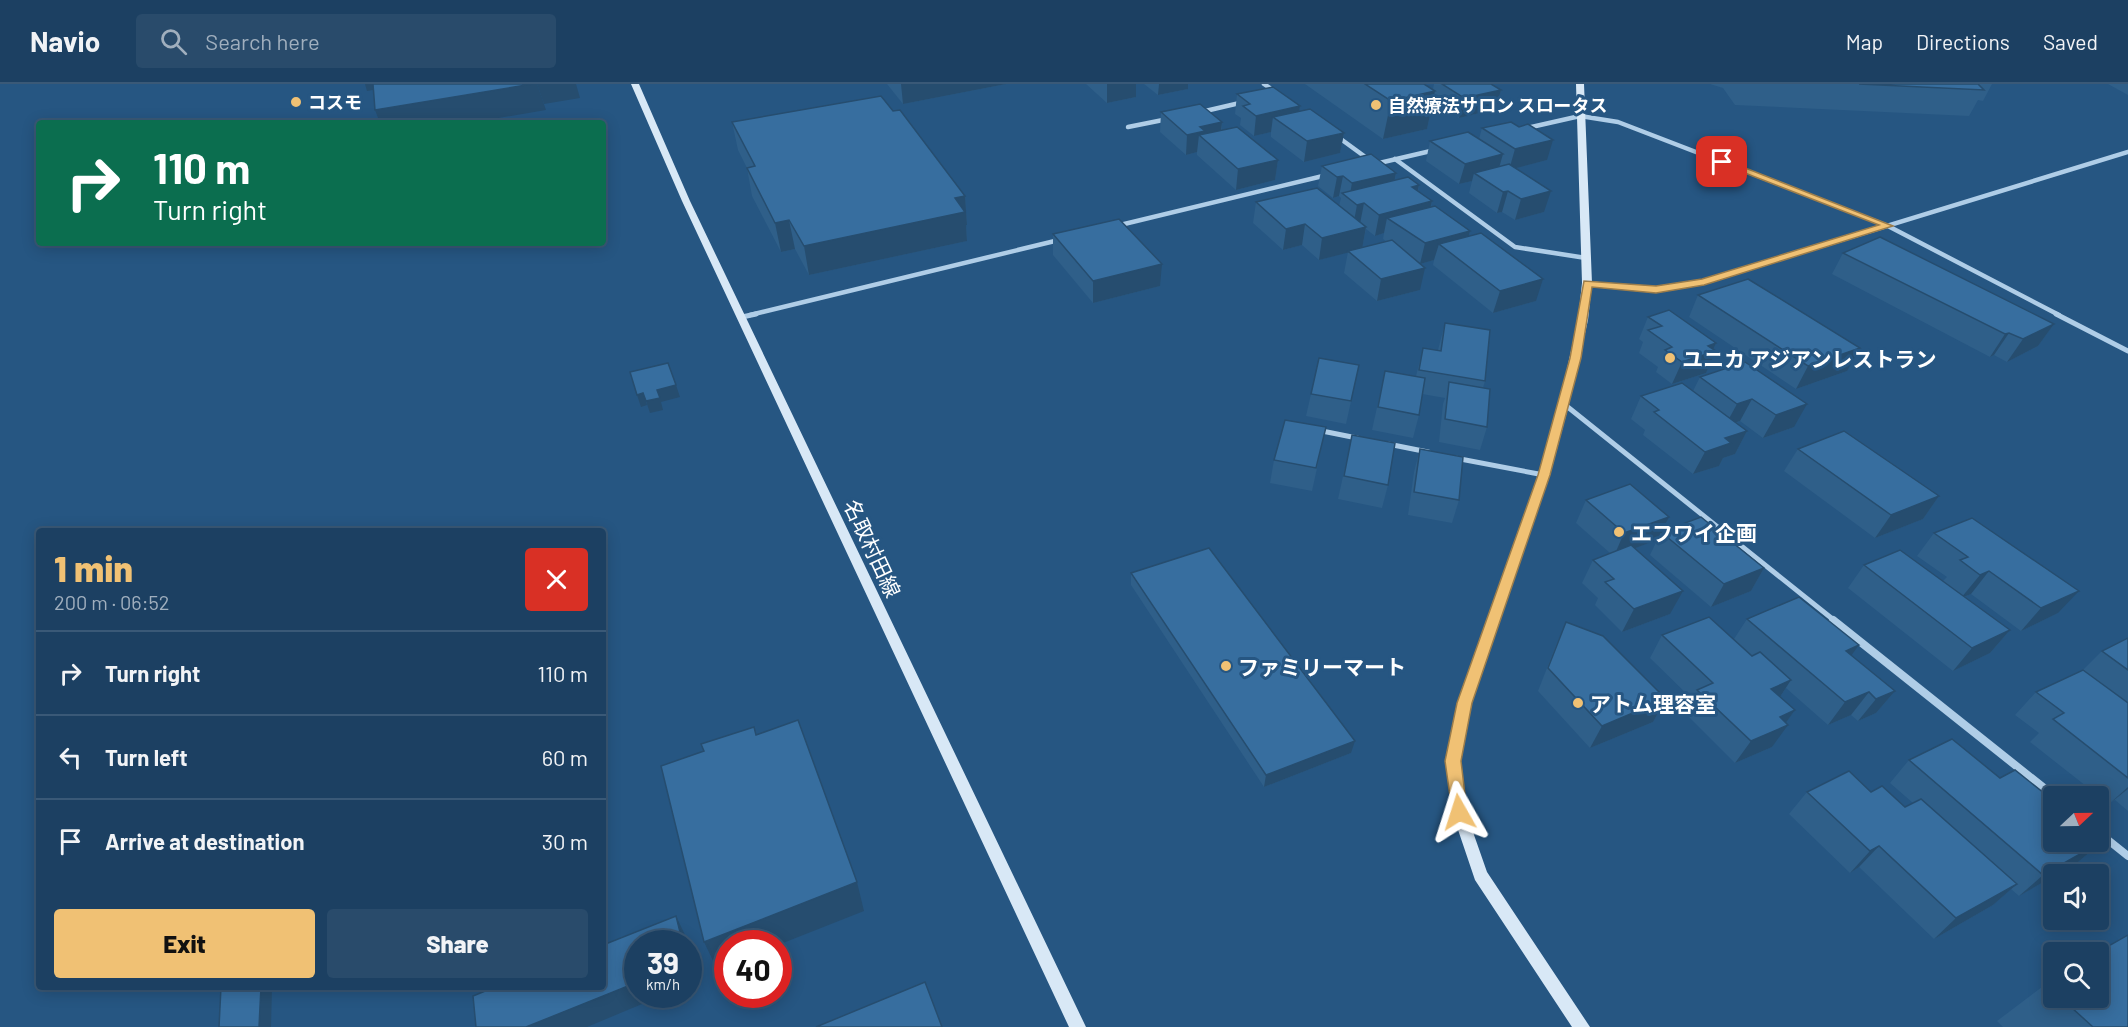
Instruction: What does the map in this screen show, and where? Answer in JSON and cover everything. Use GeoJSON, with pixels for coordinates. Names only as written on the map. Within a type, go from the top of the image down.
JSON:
{"type":"FeatureCollection","features":[{"type":"Feature","properties":{"kind":"main road","name":"名取村田線"},"geometry":{"type":"LineString","coordinates":[[635,84],[686,201],[1077,1027]]}},
{"type":"Feature","properties":{"kind":"main road"},"geometry":{"type":"LineString","coordinates":[[1580,84],[1587,283],[1583,320],[1564,404],[1544,475],[1464,703],[1453,761],[1459,812],[1480,874],[1582,1027]]}},
{"type":"Feature","properties":{"kind":"street"},"geometry":{"type":"LineString","coordinates":[[1264,84],[1279,95],[1268,97]]}},
{"type":"Feature","properties":{"kind":"street"},"geometry":{"type":"LineString","coordinates":[[1197,112],[1256,100]]}},
{"type":"Feature","properties":{"kind":"street"},"geometry":{"type":"LineString","coordinates":[[1523,129],[1580,116],[1618,122],[1888,226],[2128,351]]}},
{"type":"Feature","properties":{"kind":"street"},"geometry":{"type":"LineString","coordinates":[[1128,128],[1174,117]]}},
{"type":"Feature","properties":{"kind":"street"},"geometry":{"type":"LineString","coordinates":[[1336,136],[1375,164]]}},
{"type":"Feature","properties":{"kind":"street"},"geometry":{"type":"LineString","coordinates":[[1363,166],[1441,148]]}},
{"type":"Feature","properties":{"kind":"street"},"geometry":{"type":"LineString","coordinates":[[1587,283],[1656,290],[1704,282],[2128,153]]}},
{"type":"Feature","properties":{"kind":"street"},"geometry":{"type":"LineString","coordinates":[[1395,159],[1515,247],[1586,258]]}},
{"type":"Feature","properties":{"kind":"street"},"geometry":{"type":"LineString","coordinates":[[1106,229],[1330,174]]}},
{"type":"Feature","properties":{"kind":"street"},"geometry":{"type":"LineString","coordinates":[[742,316],[1061,239]]}},
{"type":"Feature","properties":{"kind":"street"},"geometry":{"type":"LineString","coordinates":[[1564,404],[2043,787]]}},
{"type":"Feature","properties":{"kind":"street"},"geometry":{"type":"LineString","coordinates":[[1308,429],[1364,440]]}},
{"type":"Feature","properties":{"kind":"street"},"geometry":{"type":"LineString","coordinates":[[1375,442],[1431,453]]}},
{"type":"Feature","properties":{"kind":"street"},"geometry":{"type":"LineString","coordinates":[[1442,455],[1544,475]]}},
{"type":"Feature","properties":{"kind":"street"},"geometry":{"type":"LineString","coordinates":[[2109,841],[2128,856]]}},
{"type":"Feature","properties":{"kind":"building"},"geometry":{"type":"Polygon","coordinates":[[[373,84],[532,84],[375,110],[373,84]]]}},
{"type":"Feature","properties":{"kind":"building"},"geometry":{"type":"Polygon","coordinates":[[[1365,84],[1424,84],[1435,91],[1391,101],[1365,84]]]}},
{"type":"Feature","properties":{"kind":"building"},"geometry":{"type":"Polygon","coordinates":[[[1442,84],[1491,84],[1501,90],[1464,98],[1442,84]]]}},
{"type":"Feature","properties":{"kind":"building"},"geometry":{"type":"Polygon","coordinates":[[[1859,84],[1978,84],[1984,90],[1859,84]]]}},
{"type":"Feature","properties":{"kind":"building"},"geometry":{"type":"Polygon","coordinates":[[[1273,87],[1300,106],[1256,116],[1243,106],[1250,104],[1237,94],[1273,87]]]}},
{"type":"Feature","properties":{"kind":"building"},"geometry":{"type":"Polygon","coordinates":[[[881,96],[893,111],[900,110],[965,196],[955,198],[965,212],[804,246],[789,220],[775,223],[747,168],[755,166],[732,122],[881,96]]]}},
{"type":"Feature","properties":{"kind":"building"},"geometry":{"type":"Polygon","coordinates":[[[1200,104],[1222,122],[1200,127],[1205,131],[1187,135],[1161,112],[1200,104]]]}},
{"type":"Feature","properties":{"kind":"building"},"geometry":{"type":"Polygon","coordinates":[[[1310,109],[1344,133],[1307,141],[1273,117],[1310,109]]]}},
{"type":"Feature","properties":{"kind":"building"},"geometry":{"type":"Polygon","coordinates":[[[1511,122],[1519,127],[1528,124],[1553,140],[1515,149],[1482,128],[1511,122]]]}},
{"type":"Feature","properties":{"kind":"building"},"geometry":{"type":"Polygon","coordinates":[[[1237,127],[1278,160],[1238,169],[1199,135],[1237,127]]]}},
{"type":"Feature","properties":{"kind":"building"},"geometry":{"type":"Polygon","coordinates":[[[1468,132],[1503,154],[1465,164],[1430,141],[1468,132]]]}},
{"type":"Feature","properties":{"kind":"building"},"geometry":{"type":"Polygon","coordinates":[[[1371,154],[1396,173],[1352,183],[1343,176],[1337,177],[1322,166],[1371,154]]]}},
{"type":"Feature","properties":{"kind":"building"},"geometry":{"type":"Polygon","coordinates":[[[1509,164],[1551,191],[1521,199],[1508,191],[1503,192],[1474,173],[1509,164]]]}},
{"type":"Feature","properties":{"kind":"building"},"geometry":{"type":"Polygon","coordinates":[[[1408,177],[1419,185],[1412,187],[1432,201],[1379,215],[1364,203],[1357,205],[1342,193],[1408,177]]]}},
{"type":"Feature","properties":{"kind":"building"},"geometry":{"type":"Polygon","coordinates":[[[1317,188],[1366,227],[1322,238],[1305,224],[1286,229],[1256,202],[1317,188]]]}},
{"type":"Feature","properties":{"kind":"building"},"geometry":{"type":"Polygon","coordinates":[[[1435,206],[1470,231],[1425,243],[1387,218],[1435,206]]]}},
{"type":"Feature","properties":{"kind":"building"},"geometry":{"type":"Polygon","coordinates":[[[1119,219],[1162,264],[1093,281],[1053,234],[1119,219]]]}},
{"type":"Feature","properties":{"kind":"building"},"geometry":{"type":"Polygon","coordinates":[[[1481,233],[1543,279],[1500,291],[1439,244],[1481,233]]]}},
{"type":"Feature","properties":{"kind":"building"},"geometry":{"type":"Polygon","coordinates":[[[1880,237],[2054,324],[2023,339],[2009,333],[2005,334],[1843,253],[1880,237]]]}},
{"type":"Feature","properties":{"kind":"building"},"geometry":{"type":"Polygon","coordinates":[[[1392,240],[1425,268],[1381,279],[1348,251],[1392,240]]]}},
{"type":"Feature","properties":{"kind":"building"},"geometry":{"type":"Polygon","coordinates":[[[1748,279],[1860,348],[1808,366],[1698,295],[1748,279]]]}},
{"type":"Feature","properties":{"kind":"building"},"geometry":{"type":"Polygon","coordinates":[[[1669,310],[1716,343],[1708,346],[1716,351],[1682,362],[1665,350],[1672,347],[1648,330],[1662,326],[1648,317],[1669,310]]]}},
{"type":"Feature","properties":{"kind":"building"},"geometry":{"type":"Polygon","coordinates":[[[1445,323],[1490,330],[1485,381],[1419,370],[1423,348],[1441,351],[1445,323]]]}},
{"type":"Feature","properties":{"kind":"building"},"geometry":{"type":"Polygon","coordinates":[[[1319,358],[1359,365],[1351,401],[1311,394],[1319,358]]]}},
{"type":"Feature","properties":{"kind":"building"},"geometry":{"type":"Polygon","coordinates":[[[1745,362],[1807,404],[1776,415],[1752,399],[1737,404],[1700,377],[1745,362]]]}},
{"type":"Feature","properties":{"kind":"building"},"geometry":{"type":"Polygon","coordinates":[[[668,363],[676,385],[657,390],[660,398],[646,401],[643,393],[637,395],[630,372],[668,363]]]}},
{"type":"Feature","properties":{"kind":"building"},"geometry":{"type":"Polygon","coordinates":[[[1385,371],[1425,378],[1419,415],[1378,407],[1385,371]]]}},
{"type":"Feature","properties":{"kind":"building"},"geometry":{"type":"Polygon","coordinates":[[[1449,382],[1490,389],[1487,427],[1445,419],[1449,382]]]}},
{"type":"Feature","properties":{"kind":"building"},"geometry":{"type":"Polygon","coordinates":[[[1682,383],[1747,431],[1725,438],[1731,443],[1705,452],[1654,412],[1659,410],[1641,396],[1682,383]]]}},
{"type":"Feature","properties":{"kind":"building"},"geometry":{"type":"Polygon","coordinates":[[[1285,420],[1326,427],[1316,468],[1274,460],[1285,420]]]}},
{"type":"Feature","properties":{"kind":"building"},"geometry":{"type":"Polygon","coordinates":[[[1844,431],[1939,496],[1891,515],[1798,449],[1844,431]]]}},
{"type":"Feature","properties":{"kind":"building"},"geometry":{"type":"Polygon","coordinates":[[[1352,435],[1395,443],[1388,485],[1344,476],[1352,435]]]}},
{"type":"Feature","properties":{"kind":"building"},"geometry":{"type":"Polygon","coordinates":[[[1420,449],[1463,457],[1459,500],[1414,492],[1420,449]]]}},
{"type":"Feature","properties":{"kind":"building"},"geometry":{"type":"Polygon","coordinates":[[[1630,484],[1669,517],[1624,533],[1586,500],[1630,484]]]}},
{"type":"Feature","properties":{"kind":"building"},"geometry":{"type":"Polygon","coordinates":[[[1701,517],[1764,568],[1724,584],[1661,532],[1701,517]]]}},
{"type":"Feature","properties":{"kind":"building"},"geometry":{"type":"Polygon","coordinates":[[[1972,518],[2079,591],[2041,608],[1989,571],[1980,575],[1960,560],[1968,557],[1934,533],[1972,518]]]}},
{"type":"Feature","properties":{"kind":"building"},"geometry":{"type":"Polygon","coordinates":[[[1631,545],[1683,591],[1634,609],[1605,582],[1614,579],[1593,560],[1631,545]]]}},
{"type":"Feature","properties":{"kind":"building"},"geometry":{"type":"Polygon","coordinates":[[[1209,548],[1355,741],[1266,775],[1131,573],[1209,548]]]}},
{"type":"Feature","properties":{"kind":"building"},"geometry":{"type":"Polygon","coordinates":[[[1900,550],[2010,630],[1972,648],[1864,565],[1900,550]]]}},
{"type":"Feature","properties":{"kind":"building"},"geometry":{"type":"Polygon","coordinates":[[[1799,597],[1859,645],[1846,651],[1895,691],[1876,699],[1869,692],[1845,702],[1747,619],[1799,597]]]}},
{"type":"Feature","properties":{"kind":"building"},"geometry":{"type":"Polygon","coordinates":[[[1709,617],[1752,656],[1760,652],[1791,680],[1771,689],[1795,710],[1780,717],[1788,725],[1751,741],[1697,690],[1713,683],[1662,635],[1709,617]]]}},
{"type":"Feature","properties":{"kind":"building"},"geometry":{"type":"Polygon","coordinates":[[[1566,622],[1603,636],[1666,699],[1602,726],[1548,668],[1566,622]]]}},
{"type":"Feature","properties":{"kind":"building"},"geometry":{"type":"Polygon","coordinates":[[[2128,638],[2128,670],[2102,651],[2128,638]]]}},
{"type":"Feature","properties":{"kind":"building"},"geometry":{"type":"Polygon","coordinates":[[[2083,670],[2128,703],[2128,778],[2053,719],[2064,713],[2036,692],[2083,670]]]}},
{"type":"Feature","properties":{"kind":"building"},"geometry":{"type":"Polygon","coordinates":[[[798,720],[857,882],[735,930],[714,930],[714,938],[704,942],[661,766],[704,751],[701,744],[754,727],[756,735],[798,720]]]}},
{"type":"Feature","properties":{"kind":"building"},"geometry":{"type":"Polygon","coordinates":[[[1952,739],[2000,778],[2015,770],[2043,792],[2043,852],[2084,852],[2062,864],[2043,864],[2043,875],[1909,760],[1952,739]]]}},
{"type":"Feature","properties":{"kind":"building"},"geometry":{"type":"Polygon","coordinates":[[[1849,771],[1871,792],[1882,786],[1905,807],[1921,799],[2017,884],[1956,918],[1879,846],[1870,851],[1807,792],[1849,771]]]}},
{"type":"Feature","properties":{"kind":"building"},"geometry":{"type":"Polygon","coordinates":[[[676,916],[680,930],[641,930],[676,916]]]}},
{"type":"Feature","properties":{"kind":"building"},"geometry":{"type":"Polygon","coordinates":[[[2128,935],[2128,1027],[2093,1027],[2072,1008],[2109,1008],[2109,946],[2128,935]]]}},
{"type":"Feature","properties":{"kind":"building"},"geometry":{"type":"Polygon","coordinates":[[[624,937],[624,988],[526,1027],[476,1027],[473,996],[488,990],[606,990],[606,944],[624,937]]]}},
{"type":"Feature","properties":{"kind":"building"},"geometry":{"type":"Polygon","coordinates":[[[925,982],[942,1027],[816,1027],[925,982]]]}},
{"type":"Feature","properties":{"kind":"building"},"geometry":{"type":"Polygon","coordinates":[[[221,990],[261,990],[259,1027],[219,1027],[221,990]]]}},
{"type":"Feature","properties":{"kind":"place","name":"コスモ"},"geometry":{"type":"Point","coordinates":[296,102]}},
{"type":"Feature","properties":{"kind":"place","name":"自然療法サロン スロータス"},"geometry":{"type":"Point","coordinates":[1376,105]}},
{"type":"Feature","properties":{"kind":"place","name":"ユニカ アジアンレストラン"},"geometry":{"type":"Point","coordinates":[1670,358]}},
{"type":"Feature","properties":{"kind":"place","name":"エフワイ企画"},"geometry":{"type":"Point","coordinates":[1619,532]}},
{"type":"Feature","properties":{"kind":"place","name":"ファミリーマート"},"geometry":{"type":"Point","coordinates":[1226,666]}},
{"type":"Feature","properties":{"kind":"place","name":"アトム理容室"},"geometry":{"type":"Point","coordinates":[1578,703]}},
{"type":"Feature","properties":{"kind":"route"},"geometry":{"type":"LineString","coordinates":[[1459,812],[1453,761],[1464,703],[1544,475],[1575,358],[1583,320],[1587,283],[1656,290],[1704,282],[1888,226],[1722,162]]}}]}
